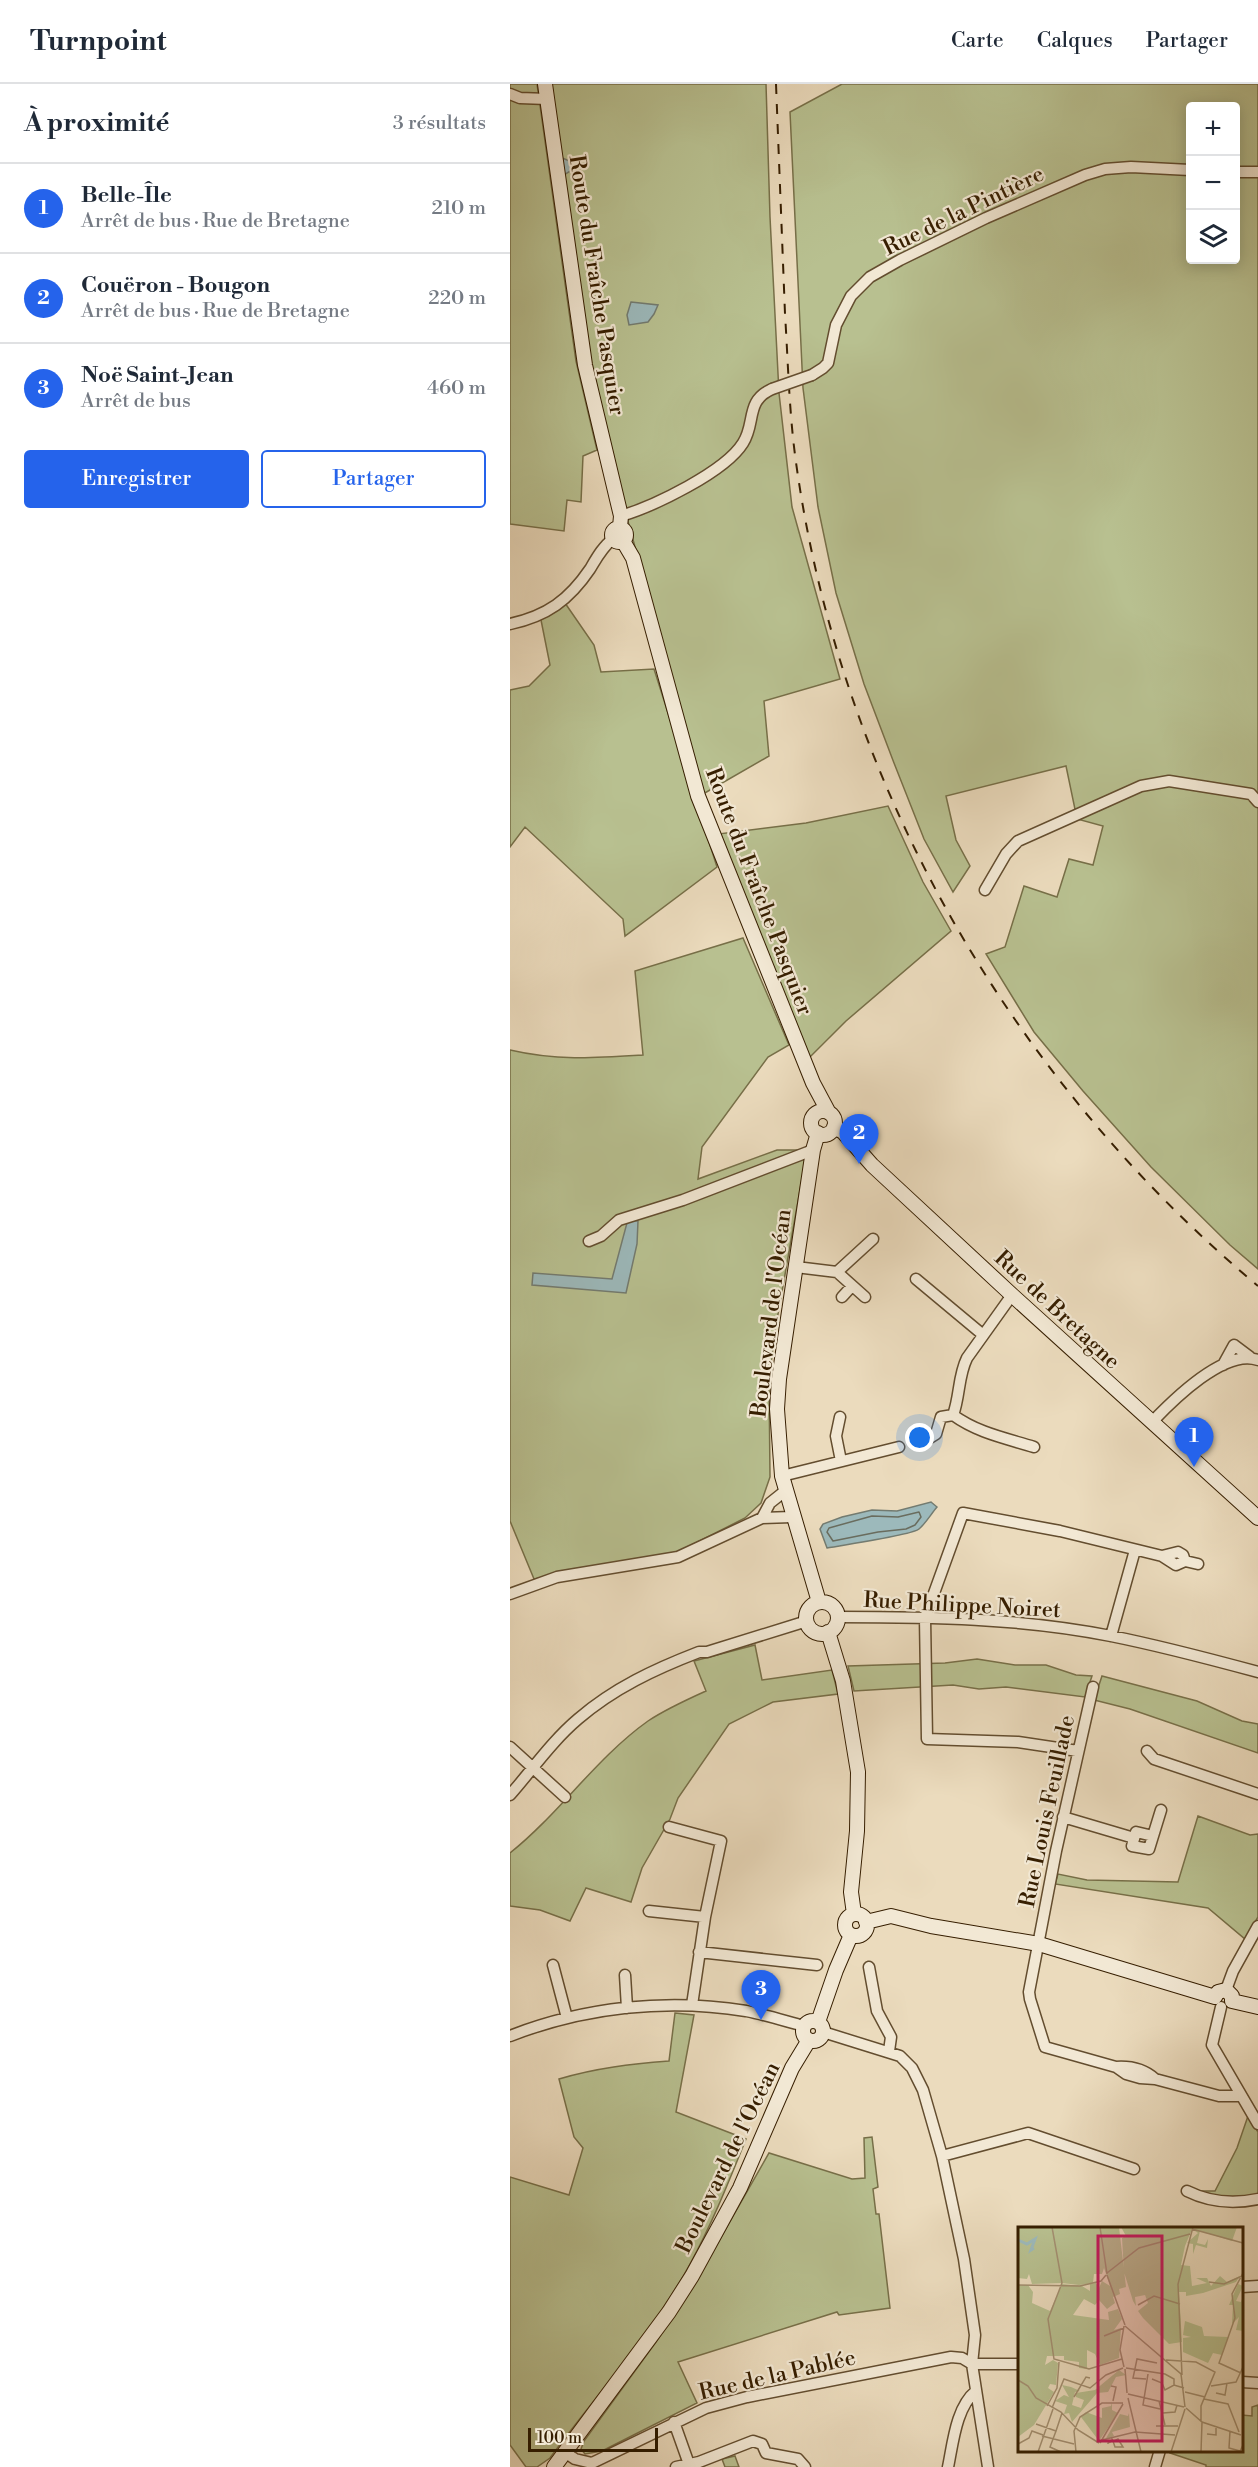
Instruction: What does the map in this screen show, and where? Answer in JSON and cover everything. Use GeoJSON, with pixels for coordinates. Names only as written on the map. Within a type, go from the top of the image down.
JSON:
{"type":"FeatureCollection","features":[{"type":"Feature","properties":{"kind":"main road","name":"Route du Fraîche Pasquier"},"geometry":{"type":"LineString","coordinates":[[545,84],[585,365],[620,531],[633,558],[705,815],[813,1083],[829,1113]]}},
{"type":"Feature","properties":{"kind":"main road","name":"Route du Fraîche Pasquier"},"geometry":{"type":"LineString","coordinates":[[813,1083],[814,1115]]}},
{"type":"Feature","properties":{"kind":"main road"},"geometry":{"type":"LineString","coordinates":[[821,1112],[829,1113],[834,1119],[834,1127],[829,1133],[818,1133],[812,1124],[814,1115],[821,1112]]}},
{"type":"Feature","properties":{"kind":"main road","name":"Rue de Bretagne"},"geometry":{"type":"LineString","coordinates":[[834,1127],[843,1132],[872,1165],[1012,1295],[1258,1518]]}},
{"type":"Feature","properties":{"kind":"main road","name":"Boulevard de l'Océan"},"geometry":{"type":"LineString","coordinates":[[818,1133],[813,1150],[778,1389],[777,1439],[782,1476],[792,1517],[819,1602]]}},
{"type":"Feature","properties":{"kind":"main road"},"geometry":{"type":"LineString","coordinates":[[819,1602],[832,1605],[838,1617],[836,1626],[828,1632],[815,1632],[807,1621],[810,1607],[819,1602]]}},
{"type":"Feature","properties":{"kind":"main road"},"geometry":{"type":"LineString","coordinates":[[828,1632],[843,1681],[858,1773],[857,1831],[851,1892],[854,1914]]}},
{"type":"Feature","properties":{"kind":"main road"},"geometry":{"type":"LineString","coordinates":[[854,1914],[860,1915],[866,1922],[864,1932],[858,1935],[851,1935],[846,1930],[845,1923],[848,1917],[854,1914]]}},
{"type":"Feature","properties":{"kind":"main road"},"geometry":{"type":"LineString","coordinates":[[866,1922],[891,1916],[931,1926],[1038,1944],[1258,2007]]}},
{"type":"Feature","properties":{"kind":"main road","name":"Boulevard de l'Océan"},"geometry":{"type":"LineString","coordinates":[[554,2467],[669,2312],[692,2276],[740,2188],[792,2068],[814,2030],[851,1935]]}},
{"type":"Feature","properties":{"kind":"street"},"geometry":{"type":"LineString","coordinates":[[510,94],[520,98],[547,99]]}},
{"type":"Feature","properties":{"kind":"street","name":"Rue de la Pintière"},"geometry":{"type":"LineString","coordinates":[[620,531],[644,509],[713,471],[730,458],[744,442],[756,400],[762,393],[812,375],[828,363],[836,325],[851,296],[870,277],[986,218],[1084,175],[1131,167],[1186,170]]}},
{"type":"Feature","properties":{"kind":"street"},"geometry":{"type":"LineString","coordinates":[[1240,172],[1258,172]]}},
{"type":"Feature","properties":{"kind":"street"},"geometry":{"type":"LineString","coordinates":[[510,624],[546,613],[562,602],[577,588],[600,552],[620,531]]}},
{"type":"Feature","properties":{"kind":"street"},"geometry":{"type":"LineString","coordinates":[[985,890],[1006,854],[1018,841],[1142,786],[1169,781],[1251,794],[1258,802]]}},
{"type":"Feature","properties":{"kind":"street"},"geometry":{"type":"LineString","coordinates":[[588,1241],[601,1236],[619,1220],[683,1200],[813,1150]]}},
{"type":"Feature","properties":{"kind":"street"},"geometry":{"type":"LineString","coordinates":[[837,1272],[873,1239]]}},
{"type":"Feature","properties":{"kind":"street"},"geometry":{"type":"LineString","coordinates":[[796,1267],[837,1272],[865,1297]]}},
{"type":"Feature","properties":{"kind":"street"},"geometry":{"type":"LineString","coordinates":[[916,1280],[982,1334]]}},
{"type":"Feature","properties":{"kind":"street"},"geometry":{"type":"LineString","coordinates":[[842,1297],[852,1286]]}},
{"type":"Feature","properties":{"kind":"street"},"geometry":{"type":"LineString","coordinates":[[953,1415],[958,1400],[963,1366],[982,1334],[1012,1295]]}},
{"type":"Feature","properties":{"kind":"street"},"geometry":{"type":"LineString","coordinates":[[1223,1365],[1234,1345],[1254,1359]]}},
{"type":"Feature","properties":{"kind":"street"},"geometry":{"type":"LineString","coordinates":[[1152,1422],[1199,1378],[1223,1365],[1254,1359]]}},
{"type":"Feature","properties":{"kind":"street"},"geometry":{"type":"LineString","coordinates":[[928,1439],[936,1434],[941,1417],[953,1415],[984,1433],[1034,1447]]}},
{"type":"Feature","properties":{"kind":"street"},"geometry":{"type":"LineString","coordinates":[[840,1417],[836,1436],[841,1461]]}},
{"type":"Feature","properties":{"kind":"street"},"geometry":{"type":"LineString","coordinates":[[782,1476],[898,1447]]}},
{"type":"Feature","properties":{"kind":"street"},"geometry":{"type":"LineString","coordinates":[[762,1518],[770,1503],[786,1491]]}},
{"type":"Feature","properties":{"kind":"street"},"geometry":{"type":"LineString","coordinates":[[1078,1751],[1018,1742],[927,1739],[925,1618],[963,1513],[1048,1529],[1162,1556],[1178,1552],[1183,1555],[1185,1561],[1198,1564]]}},
{"type":"Feature","properties":{"kind":"street"},"geometry":{"type":"LineString","coordinates":[[510,1594],[557,1577],[678,1557],[762,1518],[792,1517]]}},
{"type":"Feature","properties":{"kind":"street"},"geometry":{"type":"LineString","coordinates":[[1111,1636],[1135,1550]]}},
{"type":"Feature","properties":{"kind":"street","name":"Rue Philippe Noiret"},"geometry":{"type":"LineString","coordinates":[[838,1617],[990,1620],[1111,1636],[1258,1672]]}},
{"type":"Feature","properties":{"kind":"street"},"geometry":{"type":"LineString","coordinates":[[510,1795],[577,1720],[609,1695],[653,1670],[699,1652],[707,1652],[807,1621]]}},
{"type":"Feature","properties":{"kind":"street","name":"Rue Louis Feuillade"},"geometry":{"type":"LineString","coordinates":[[1093,1688],[1064,1817],[1029,1992],[1042,2043],[1045,2047],[1116,2067],[1126,2074],[1155,2079],[1219,2096],[1240,2096]]}},
{"type":"Feature","properties":{"kind":"street"},"geometry":{"type":"LineString","coordinates":[[510,1747],[565,1797]]}},
{"type":"Feature","properties":{"kind":"street"},"geometry":{"type":"LineString","coordinates":[[1147,1751],[1154,1759],[1258,1794]]}},
{"type":"Feature","properties":{"kind":"street"},"geometry":{"type":"LineString","coordinates":[[1064,1817],[1134,1838],[1132,1846],[1149,1849],[1161,1810]]}},
{"type":"Feature","properties":{"kind":"street"},"geometry":{"type":"LineString","coordinates":[[669,1827],[721,1841],[722,1852],[705,1917],[692,2005]]}},
{"type":"Feature","properties":{"kind":"street"},"geometry":{"type":"LineString","coordinates":[[650,1911],[705,1917]]}},
{"type":"Feature","properties":{"kind":"street"},"geometry":{"type":"LineString","coordinates":[[1258,1926],[1233,1971],[1212,2045],[1258,2124]]}},
{"type":"Feature","properties":{"kind":"street"},"geometry":{"type":"LineString","coordinates":[[699,1952],[817,1965]]}},
{"type":"Feature","properties":{"kind":"street"},"geometry":{"type":"LineString","coordinates":[[554,1965],[567,2018]]}},
{"type":"Feature","properties":{"kind":"street"},"geometry":{"type":"LineString","coordinates":[[869,1967],[877,2011],[891,2037],[889,2051]]}},
{"type":"Feature","properties":{"kind":"street"},"geometry":{"type":"LineString","coordinates":[[625,1975],[627,2008]]}},
{"type":"Feature","properties":{"kind":"street"},"geometry":{"type":"LineString","coordinates":[[510,2036],[567,2018],[627,2008],[692,2005],[748,2012],[889,2051],[905,2060],[917,2077],[928,2103],[942,2156],[946,2184],[958,2225],[975,2335],[972,2364],[988,2467]]}},
{"type":"Feature","properties":{"kind":"street"},"geometry":{"type":"LineString","coordinates":[[942,2156],[1028,2133],[1134,2169]]}},
{"type":"Feature","properties":{"kind":"street"},"geometry":{"type":"LineString","coordinates":[[1187,2191],[1207,2200],[1258,2199]]}},
{"type":"Feature","properties":{"kind":"street"},"geometry":{"type":"LineString","coordinates":[[1243,2287],[1248,2289],[1258,2286]]}},
{"type":"Feature","properties":{"kind":"street","name":"Rue de la Pablée"},"geometry":{"type":"LineString","coordinates":[[566,2453],[575,2459],[592,2463],[705,2408],[747,2397],[951,2357],[962,2358],[972,2364],[1018,2364]]}},
{"type":"Feature","properties":{"kind":"street"},"geometry":{"type":"LineString","coordinates":[[1243,2382],[1258,2383]]}},
{"type":"Feature","properties":{"kind":"street"},"geometry":{"type":"LineString","coordinates":[[948,2467],[963,2407],[967,2398],[976,2391]]}},
{"type":"Feature","properties":{"kind":"street"},"geometry":{"type":"LineString","coordinates":[[674,2422],[689,2466]]}},
{"type":"Feature","properties":{"kind":"street"},"geometry":{"type":"LineString","coordinates":[[676,2467],[689,2466],[753,2441],[762,2444],[766,2453],[798,2459],[805,2467]]}},
{"type":"Feature","properties":{"kind":"street"},"geometry":{"type":"LineString","coordinates":[[1155,2467],[1160,2452]]}},
{"type":"Feature","properties":{"kind":"green space"},"geometry":{"type":"Polygon","coordinates":[[[510,84],[537,84],[576,361],[597,450],[583,456],[581,502],[567,500],[564,531],[510,524],[510,84]]]}},
{"type":"Feature","properties":{"kind":"green space"},"geometry":{"type":"Polygon","coordinates":[[[545,84],[766,84],[779,393],[792,507],[840,679],[764,701],[769,756],[703,794],[585,365],[545,84]]]}},
{"type":"Feature","properties":{"kind":"green space"},"geometry":{"type":"Polygon","coordinates":[[[842,84],[1258,84],[1258,1269],[1230,1245],[1151,1167],[1083,1091],[1034,1032],[986,954],[1005,947],[1024,886],[1057,897],[1069,859],[1093,865],[1103,826],[1077,819],[1066,766],[946,796],[956,840],[970,866],[953,892],[924,839],[864,684],[836,593],[818,507],[803,388],[790,112],[842,84]]]}},
{"type":"Feature","properties":{"kind":"green space"},"geometry":{"type":"Polygon","coordinates":[[[565,603],[594,645],[601,672],[654,669],[717,867],[625,936],[623,919],[525,827],[510,847],[510,690],[529,686],[550,665],[541,620],[565,603]]]}},
{"type":"Feature","properties":{"kind":"green space"},"geometry":{"type":"Polygon","coordinates":[[[888,806],[923,882],[951,931],[846,1021],[808,1059],[718,834],[806,823],[888,806]]]}},
{"type":"Feature","properties":{"kind":"green space"},"geometry":{"type":"Polygon","coordinates":[[[743,938],[789,1045],[768,1057],[702,1147],[698,1179],[777,1150],[800,1150],[806,1156],[775,1331],[769,1381],[770,1477],[761,1503],[745,1518],[672,1555],[534,1579],[510,1521],[510,1050],[560,1057],[643,1055],[635,971],[743,938]]]}},
{"type":"Feature","properties":{"kind":"green space"},"geometry":{"type":"Polygon","coordinates":[[[755,1645],[762,1680],[832,1670],[838,1694],[773,1702],[729,1724],[678,1798],[670,1819],[642,1868],[631,1902],[586,1888],[570,1921],[540,1910],[510,1906],[510,1853],[629,1736],[648,1721],[706,1691],[694,1661],[755,1645]]]}},
{"type":"Feature","properties":{"kind":"green space"},"geometry":{"type":"Polygon","coordinates":[[[977,1659],[1015,1665],[1046,1665],[1076,1675],[1092,1676],[1085,1697],[1006,1687],[979,1689],[953,1685],[854,1691],[848,1666],[945,1663],[977,1659]]]}},
{"type":"Feature","properties":{"kind":"green space"},"geometry":{"type":"Polygon","coordinates":[[[1102,1676],[1197,1701],[1242,1721],[1258,1724],[1258,1753],[1130,1709],[1094,1700],[1102,1676]]]}},
{"type":"Feature","properties":{"kind":"green space"},"geometry":{"type":"Polygon","coordinates":[[[1198,1816],[1250,1835],[1258,1834],[1258,1917],[1245,1939],[1208,1908],[1055,1884],[1058,1874],[1087,1880],[1178,1882],[1198,1816]]]}},
{"type":"Feature","properties":{"kind":"green space"},"geometry":{"type":"Polygon","coordinates":[[[675,2013],[694,2015],[676,2112],[746,2139],[698,2249],[659,2315],[550,2458],[537,2467],[526,2467],[510,2445],[510,2177],[569,2195],[583,2148],[574,2137],[559,2079],[614,2067],[669,2061],[675,2013]]]}},
{"type":"Feature","properties":{"kind":"green space"},"geometry":{"type":"Polygon","coordinates":[[[1248,2116],[1258,2132],[1258,2195],[1236,2198],[1221,2197],[1201,2191],[1215,2191],[1237,2148],[1248,2116]]]}},
{"type":"Feature","properties":{"kind":"green space"},"geometry":{"type":"Polygon","coordinates":[[[872,2137],[878,2187],[873,2189],[876,2214],[879,2214],[890,2308],[839,2315],[837,2312],[678,2362],[697,2403],[602,2451],[585,2454],[581,2449],[584,2441],[656,2342],[696,2281],[769,2153],[852,2179],[865,2178],[864,2138],[872,2137]]]}},
{"type":"Feature","properties":{"kind":"green space"},"geometry":{"type":"Polygon","coordinates":[[[1258,2405],[1258,2467],[1206,2467],[1206,2465],[1170,2453],[1243,2452],[1243,2415],[1252,2416],[1252,2407],[1258,2405]]]}},
{"type":"Feature","properties":{"kind":"green space"},"geometry":{"type":"Polygon","coordinates":[[[735,2456],[739,2467],[725,2467],[722,2459],[735,2456]]]}},
{"type":"Feature","properties":{"kind":"water"},"geometry":{"type":"Polygon","coordinates":[[[562,158],[580,165],[564,175],[562,158]]]}},
{"type":"Feature","properties":{"kind":"water"},"geometry":{"type":"Polygon","coordinates":[[[631,302],[658,305],[648,322],[629,325],[627,315],[631,302]]]}},
{"type":"Feature","properties":{"kind":"water"},"geometry":{"type":"Polygon","coordinates":[[[628,1219],[638,1221],[637,1244],[626,1293],[532,1285],[533,1273],[612,1279],[628,1219]]]}},
{"type":"Feature","properties":{"kind":"water"},"geometry":{"type":"Polygon","coordinates":[[[931,1502],[937,1507],[924,1524],[919,1529],[904,1534],[827,1548],[820,1529],[823,1524],[842,1517],[872,1510],[897,1511],[931,1502]]]}},
{"type":"Feature","properties":{"kind":"railway"},"geometry":{"type":"LineString","coordinates":[[776,84],[785,314],[795,455],[817,575],[850,692],[894,805],[949,914],[1013,1017],[1086,1114],[1168,1204],[1258,1286]]}},
{"type":"Feature","properties":{"kind":"place","name":"Couëron - Bougon"},"geometry":{"type":"Point","coordinates":[859,1164]}},
{"type":"Feature","properties":{"kind":"place","name":"Belle-Île"},"geometry":{"type":"Point","coordinates":[1194,1467]}},
{"type":"Feature","properties":{"kind":"place","name":"Noë Saint-Jean"},"geometry":{"type":"Point","coordinates":[761,2020]}}]}
